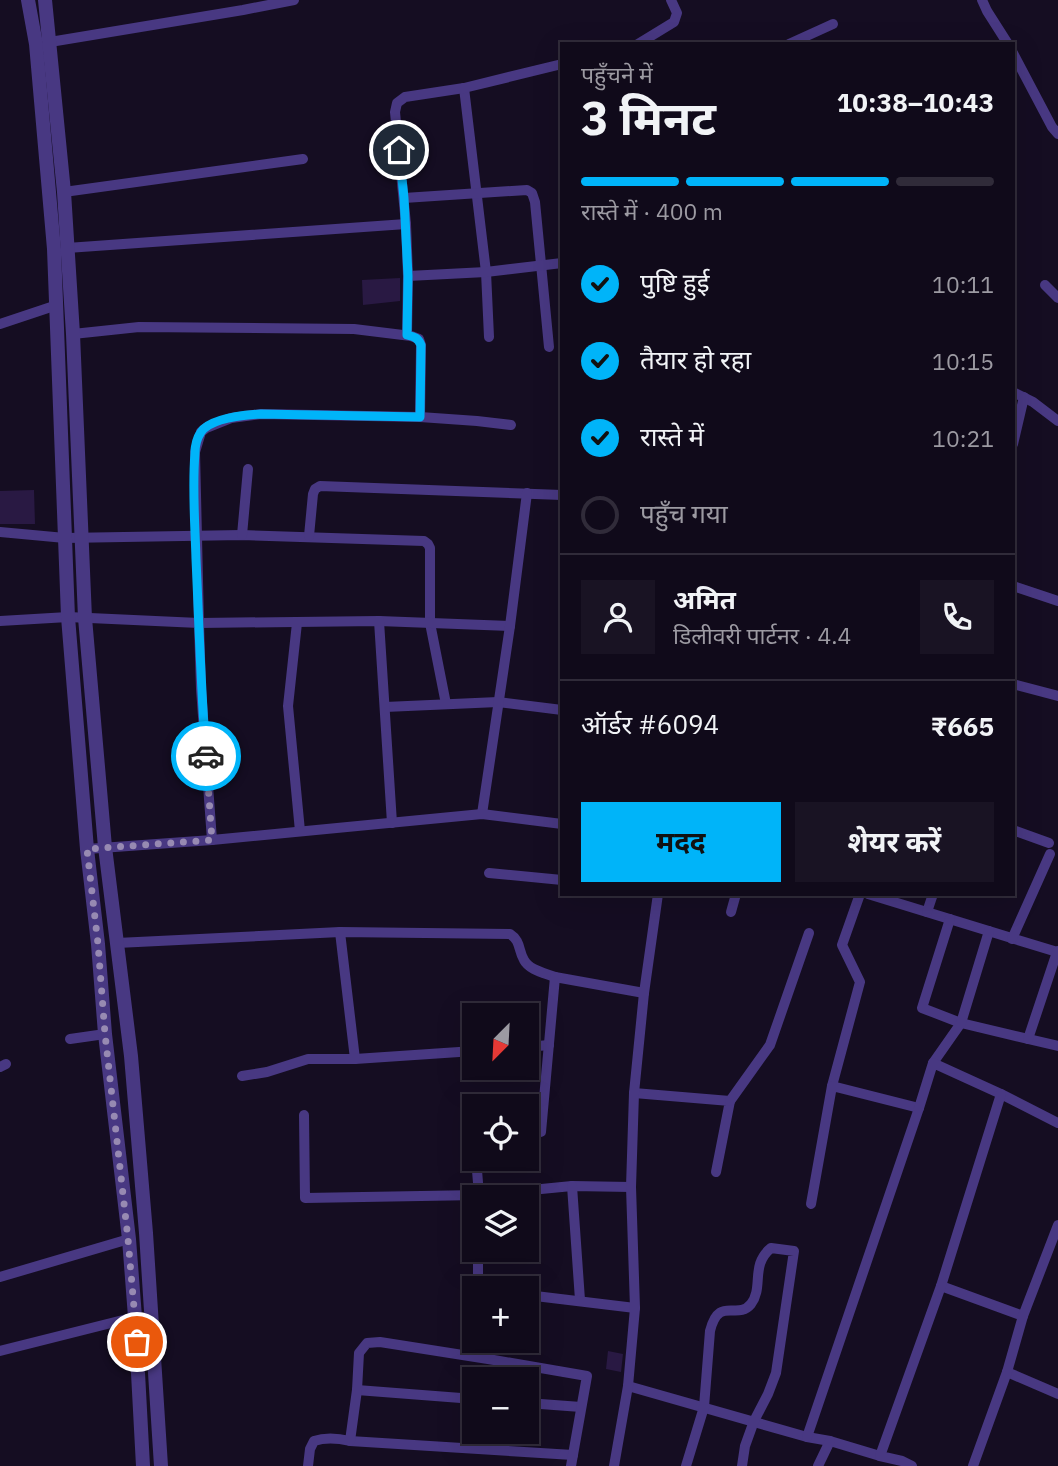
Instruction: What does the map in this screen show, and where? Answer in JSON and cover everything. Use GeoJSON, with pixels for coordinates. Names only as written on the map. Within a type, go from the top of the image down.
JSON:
{"type":"FeatureCollection","features":[{"type":"Feature","properties":{"kind":"street"},"geometry":{"type":"LineString","coordinates":[[27,0],[36,44],[51,201],[68,617],[87,849],[135,1317],[143,1466]]}},
{"type":"Feature","properties":{"kind":"street"},"geometry":{"type":"LineString","coordinates":[[45,0],[64,192],[85,618],[105,847],[131,1056],[161,1466]]}},
{"type":"Feature","properties":{"kind":"street"},"geometry":{"type":"LineString","coordinates":[[50,42],[294,0]]}},
{"type":"Feature","properties":{"kind":"street"},"geometry":{"type":"LineString","coordinates":[[641,42],[674,22],[677,13],[671,0]]}},
{"type":"Feature","properties":{"kind":"street"},"geometry":{"type":"LineString","coordinates":[[982,0],[1007,42]]}},
{"type":"Feature","properties":{"kind":"street"},"geometry":{"type":"LineString","coordinates":[[793,42],[833,24]]}},
{"type":"Feature","properties":{"kind":"street"},"geometry":{"type":"LineString","coordinates":[[1015,57],[1058,134]]}},
{"type":"Feature","properties":{"kind":"street"},"geometry":{"type":"LineString","coordinates":[[407,335],[406,224],[395,112],[397,103],[405,97],[464,88],[560,64]]}},
{"type":"Feature","properties":{"kind":"street"},"geometry":{"type":"LineString","coordinates":[[464,88],[486,272],[489,337]]}},
{"type":"Feature","properties":{"kind":"street"},"geometry":{"type":"LineString","coordinates":[[64,192],[303,159]]}},
{"type":"Feature","properties":{"kind":"street"},"geometry":{"type":"LineString","coordinates":[[404,198],[527,190],[532,193],[550,347]]}},
{"type":"Feature","properties":{"kind":"street"},"geometry":{"type":"LineString","coordinates":[[67,248],[406,224]]}},
{"type":"Feature","properties":{"kind":"street"},"geometry":{"type":"LineString","coordinates":[[408,276],[486,272],[560,263]]}},
{"type":"Feature","properties":{"kind":"street"},"geometry":{"type":"LineString","coordinates":[[1045,285],[1058,298]]}},
{"type":"Feature","properties":{"kind":"street"},"geometry":{"type":"LineString","coordinates":[[0,324],[57,305]]}},
{"type":"Feature","properties":{"kind":"street"},"geometry":{"type":"LineString","coordinates":[[73,334],[139,327],[354,329],[407,335],[415,337],[421,345],[420,417]]}},
{"type":"Feature","properties":{"kind":"street"},"geometry":{"type":"LineString","coordinates":[[1015,393],[1058,421]]}},
{"type":"Feature","properties":{"kind":"street"},"geometry":{"type":"LineString","coordinates":[[1015,435],[1024,397]]}},
{"type":"Feature","properties":{"kind":"street"},"geometry":{"type":"LineString","coordinates":[[212,840],[201,689],[195,535],[195,452],[201,432],[212,424],[231,418],[261,414],[420,417],[511,425]]}},
{"type":"Feature","properties":{"kind":"street"},"geometry":{"type":"LineString","coordinates":[[242,535],[248,469]]}},
{"type":"Feature","properties":{"kind":"street"},"geometry":{"type":"LineString","coordinates":[[309,536],[312,496],[320,486],[560,495]]}},
{"type":"Feature","properties":{"kind":"street"},"geometry":{"type":"LineString","coordinates":[[482,814],[527,493]]}},
{"type":"Feature","properties":{"kind":"street"},"geometry":{"type":"LineString","coordinates":[[0,532],[65,538],[242,535],[424,541],[430,548],[430,623],[446,704]]}},
{"type":"Feature","properties":{"kind":"street"},"geometry":{"type":"LineString","coordinates":[[1015,587],[1058,601]]}},
{"type":"Feature","properties":{"kind":"street"},"geometry":{"type":"LineString","coordinates":[[0,621],[68,617],[199,623],[379,621],[510,626]]}},
{"type":"Feature","properties":{"kind":"street"},"geometry":{"type":"LineString","coordinates":[[379,621],[392,823]]}},
{"type":"Feature","properties":{"kind":"street"},"geometry":{"type":"LineString","coordinates":[[297,624],[288,706],[300,831]]}},
{"type":"Feature","properties":{"kind":"street"},"geometry":{"type":"LineString","coordinates":[[1015,685],[1058,696]]}},
{"type":"Feature","properties":{"kind":"street"},"geometry":{"type":"LineString","coordinates":[[385,707],[498,702],[560,710]]}},
{"type":"Feature","properties":{"kind":"street"},"geometry":{"type":"LineString","coordinates":[[87,849],[482,814],[560,824]]}},
{"type":"Feature","properties":{"kind":"street"},"geometry":{"type":"LineString","coordinates":[[1012,939],[1049,849],[1015,831]]}},
{"type":"Feature","properties":{"kind":"street"},"geometry":{"type":"LineString","coordinates":[[489,873],[560,880]]}},
{"type":"Feature","properties":{"kind":"street"},"geometry":{"type":"LineString","coordinates":[[614,1466],[628,1386],[635,1308],[631,1187],[634,1093],[658,896]]}},
{"type":"Feature","properties":{"kind":"street"},"geometry":{"type":"LineString","coordinates":[[731,912],[735,896]]}},
{"type":"Feature","properties":{"kind":"street"},"geometry":{"type":"LineString","coordinates":[[811,1204],[832,1086],[860,982],[842,944],[859,896]]}},
{"type":"Feature","properties":{"kind":"street"},"geometry":{"type":"LineString","coordinates":[[875,896],[1057,951],[1028,1039]]}},
{"type":"Feature","properties":{"kind":"street"},"geometry":{"type":"LineString","coordinates":[[927,912],[932,896]]}},
{"type":"Feature","properties":{"kind":"street"},"geometry":{"type":"LineString","coordinates":[[950,919],[922,1008],[961,1023],[1058,1046]]}},
{"type":"Feature","properties":{"kind":"street"},"geometry":{"type":"LineString","coordinates":[[807,1437],[933,1063],[961,1023],[989,931]]}},
{"type":"Feature","properties":{"kind":"street"},"geometry":{"type":"LineString","coordinates":[[117,943],[340,932],[510,934],[518,943],[524,961],[531,968],[555,977],[644,993]]}},
{"type":"Feature","properties":{"kind":"street"},"geometry":{"type":"LineString","coordinates":[[340,932],[355,1059]]}},
{"type":"Feature","properties":{"kind":"street"},"geometry":{"type":"LineString","coordinates":[[716,1172],[730,1101],[770,1045],[809,933]]}},
{"type":"Feature","properties":{"kind":"street"},"geometry":{"type":"LineString","coordinates":[[541,1132],[555,977]]}},
{"type":"Feature","properties":{"kind":"street"},"geometry":{"type":"LineString","coordinates":[[70,1038],[105,1034]]}},
{"type":"Feature","properties":{"kind":"street"},"geometry":{"type":"LineString","coordinates":[[539,1045],[549,1045]]}},
{"type":"Feature","properties":{"kind":"street"},"geometry":{"type":"LineString","coordinates":[[242,1076],[267,1072],[308,1059],[355,1059],[462,1052]]}},
{"type":"Feature","properties":{"kind":"street"},"geometry":{"type":"LineString","coordinates":[[933,1063],[1058,1123]]}},
{"type":"Feature","properties":{"kind":"street"},"geometry":{"type":"LineString","coordinates":[[832,1086],[919,1108]]}},
{"type":"Feature","properties":{"kind":"street"},"geometry":{"type":"LineString","coordinates":[[634,1093],[730,1101]]}},
{"type":"Feature","properties":{"kind":"street"},"geometry":{"type":"LineString","coordinates":[[880,1457],[941,1286],[1002,1094]]}},
{"type":"Feature","properties":{"kind":"street"},"geometry":{"type":"LineString","coordinates":[[304,1115],[305,1198],[462,1196]]}},
{"type":"Feature","properties":{"kind":"street"},"geometry":{"type":"LineString","coordinates":[[539,1190],[572,1186],[631,1187]]}},
{"type":"Feature","properties":{"kind":"street"},"geometry":{"type":"LineString","coordinates":[[572,1186],[580,1300]]}},
{"type":"Feature","properties":{"kind":"street"},"geometry":{"type":"LineString","coordinates":[[973,1466],[1007,1372],[1023,1317],[1058,1225]]}},
{"type":"Feature","properties":{"kind":"street"},"geometry":{"type":"LineString","coordinates":[[0,1277],[128,1239]]}},
{"type":"Feature","properties":{"kind":"street"},"geometry":{"type":"LineString","coordinates":[[686,1466],[704,1407],[713,1319],[717,1313],[744,1310],[751,1303],[763,1254],[771,1248],[794,1251],[776,1373],[754,1421],[745,1446],[742,1466]]}},
{"type":"Feature","properties":{"kind":"street"},"geometry":{"type":"LineString","coordinates":[[941,1286],[1023,1317]]}},
{"type":"Feature","properties":{"kind":"street"},"geometry":{"type":"LineString","coordinates":[[539,1296],[635,1308]]}},
{"type":"Feature","properties":{"kind":"street"},"geometry":{"type":"LineString","coordinates":[[0,1351],[135,1317]]}},
{"type":"Feature","properties":{"kind":"street"},"geometry":{"type":"LineString","coordinates":[[308,1466],[314,1441],[323,1438],[337,1438],[349,1441],[572,1461],[587,1376],[380,1342],[367,1343],[359,1353],[357,1390],[349,1441]]}},
{"type":"Feature","properties":{"kind":"street"},"geometry":{"type":"LineString","coordinates":[[1007,1372],[1058,1394]]}},
{"type":"Feature","properties":{"kind":"street"},"geometry":{"type":"LineString","coordinates":[[628,1386],[905,1464]]}},
{"type":"Feature","properties":{"kind":"street"},"geometry":{"type":"LineString","coordinates":[[357,1390],[462,1398]]}},
{"type":"Feature","properties":{"kind":"street"},"geometry":{"type":"LineString","coordinates":[[539,1404],[581,1407]]}},
{"type":"Feature","properties":{"kind":"street"},"geometry":{"type":"LineString","coordinates":[[818,1466],[830,1441]]}},
{"type":"Feature","properties":{"kind":"building"},"geometry":{"type":"Polygon","coordinates":[[[400,278],[400,301],[363,305],[362,280],[400,278]]]}},
{"type":"Feature","properties":{"kind":"building"},"geometry":{"type":"Polygon","coordinates":[[[34,490],[35,524],[0,524],[0,491],[34,490]]]}},
{"type":"Feature","properties":{"kind":"building"},"geometry":{"type":"Polygon","coordinates":[[[608,1351],[623,1354],[621,1372],[606,1369],[608,1351]]]}},
{"type":"Feature","properties":{"kind":"way so far"},"geometry":{"type":"LineString","coordinates":[[137,1342],[87,849],[212,840],[206,756]]}},
{"type":"Feature","properties":{"kind":"route"},"geometry":{"type":"LineString","coordinates":[[206,756],[195,535],[196,443],[206,428],[244,415],[420,417],[422,355],[419,340],[407,335],[408,276],[399,150]]}}]}
